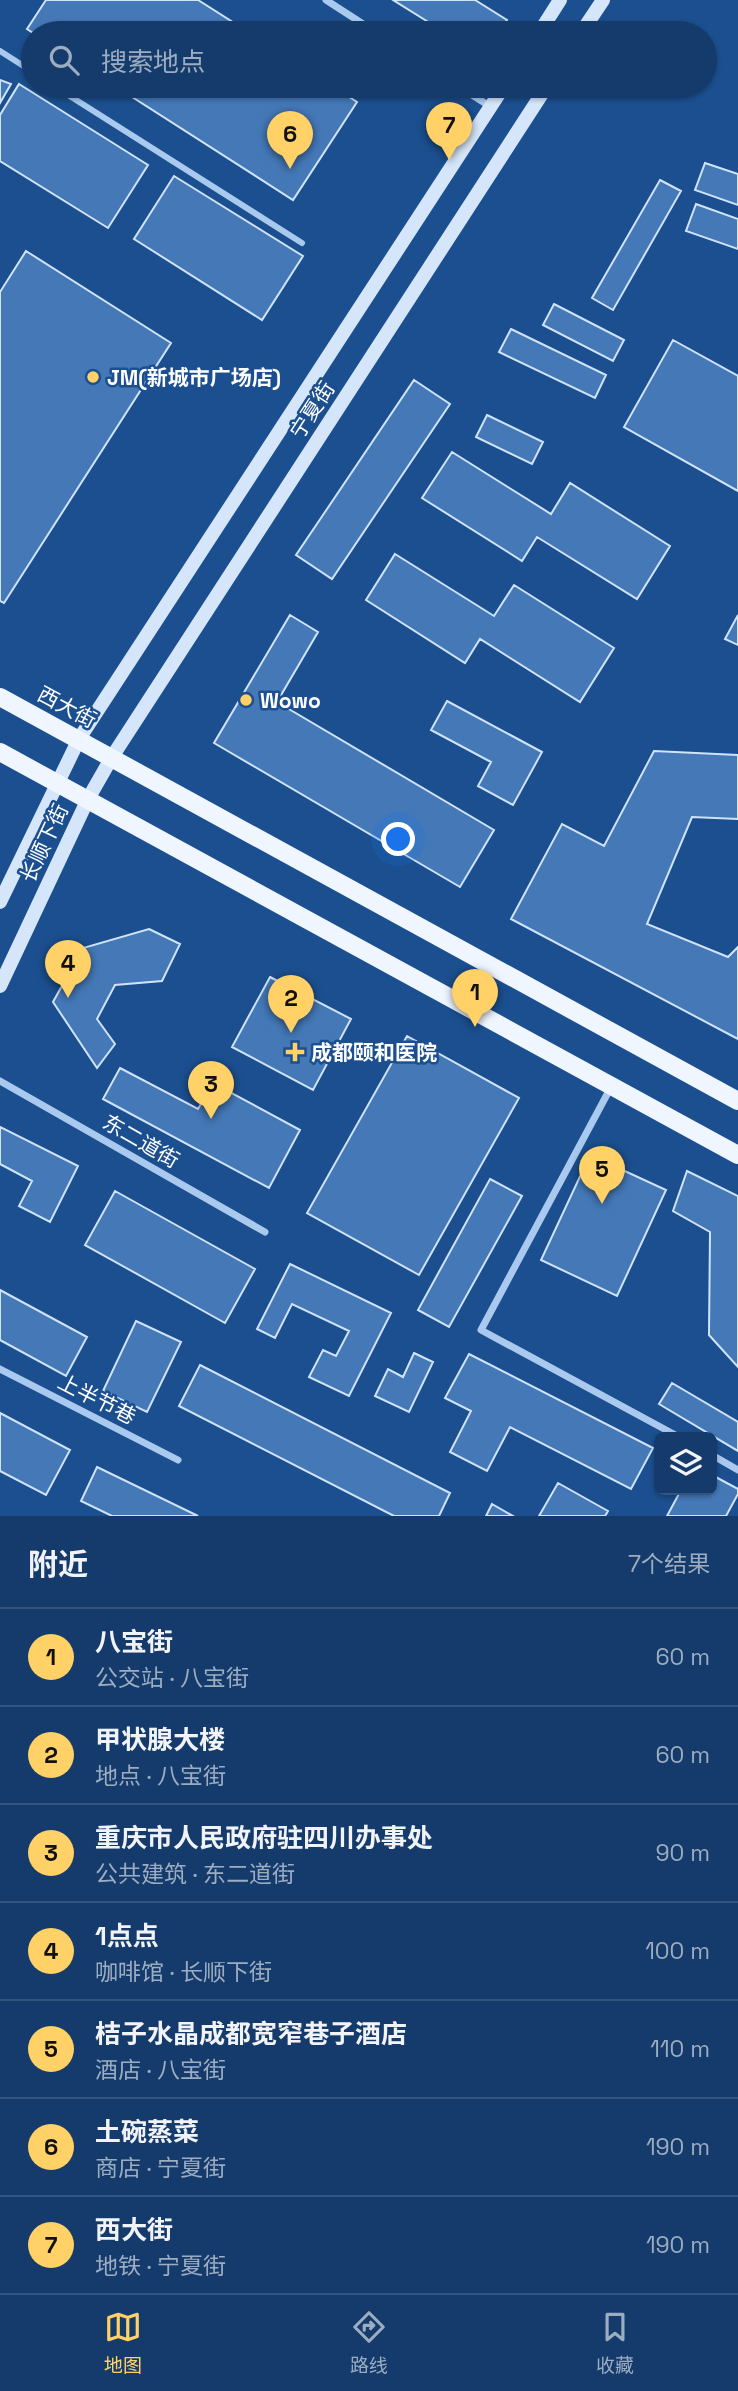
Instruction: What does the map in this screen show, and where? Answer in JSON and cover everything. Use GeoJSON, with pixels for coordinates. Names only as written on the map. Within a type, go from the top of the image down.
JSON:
{"type":"FeatureCollection","features":[{"type":"Feature","properties":{"kind":"main road"},"geometry":{"type":"LineString","coordinates":[[546,21],[560,0]]}},
{"type":"Feature","properties":{"kind":"main road"},"geometry":{"type":"LineString","coordinates":[[589,21],[603,0]]}},
{"type":"Feature","properties":{"kind":"main road","name":"宁夏街"},"geometry":{"type":"LineString","coordinates":[[79,739],[497,98]]}},
{"type":"Feature","properties":{"kind":"main road","name":"宁夏街"},"geometry":{"type":"LineString","coordinates":[[112,757],[539,98]]}},
{"type":"Feature","properties":{"kind":"main road","name":"西大街"},"geometry":{"type":"LineString","coordinates":[[0,697],[736,1098]]}},
{"type":"Feature","properties":{"kind":"main road","name":"长顺下街"},"geometry":{"type":"LineString","coordinates":[[0,902],[79,739]]}},
{"type":"Feature","properties":{"kind":"main road"},"geometry":{"type":"LineString","coordinates":[[0,751],[738,1155]]}},
{"type":"Feature","properties":{"kind":"main road","name":"长顺下街"},"geometry":{"type":"LineString","coordinates":[[0,986],[88,799],[112,757]]}},
{"type":"Feature","properties":{"kind":"street"},"geometry":{"type":"LineString","coordinates":[[326,0],[358,21]]}},
{"type":"Feature","properties":{"kind":"street"},"geometry":{"type":"LineString","coordinates":[[0,51],[21,64]]}},
{"type":"Feature","properties":{"kind":"street"},"geometry":{"type":"LineString","coordinates":[[73,98],[302,243]]}},
{"type":"Feature","properties":{"kind":"street"},"geometry":{"type":"LineString","coordinates":[[477,98],[491,107]]}},
{"type":"Feature","properties":{"kind":"street","name":"东二道街"},"geometry":{"type":"LineString","coordinates":[[0,1081],[265,1232]]}},
{"type":"Feature","properties":{"kind":"street"},"geometry":{"type":"LineString","coordinates":[[611,1086],[481,1330],[669,1432]]}},
{"type":"Feature","properties":{"kind":"street","name":"上半节巷"},"geometry":{"type":"LineString","coordinates":[[0,1369],[178,1460]]}},
{"type":"Feature","properties":{"kind":"street"},"geometry":{"type":"LineString","coordinates":[[717,1458],[738,1470]]}},
{"type":"Feature","properties":{"kind":"building"},"geometry":{"type":"Polygon","coordinates":[[[46,0],[198,0],[231,21],[32,21],[46,0]]]}},
{"type":"Feature","properties":{"kind":"building"},"geometry":{"type":"Polygon","coordinates":[[[393,0],[475,0],[507,20],[506,21],[427,21],[393,0]]]}},
{"type":"Feature","properties":{"kind":"building"},"geometry":{"type":"Polygon","coordinates":[[[0,80],[11,84],[0,103],[0,80]]]}},
{"type":"Feature","properties":{"kind":"building"},"geometry":{"type":"Polygon","coordinates":[[[19,84],[21,98],[41,98],[148,165],[108,228],[0,161],[0,115],[19,84]]]}},
{"type":"Feature","properties":{"kind":"building"},"geometry":{"type":"Polygon","coordinates":[[[134,98],[351,98],[357,102],[293,200],[134,98]]]}},
{"type":"Feature","properties":{"kind":"building"},"geometry":{"type":"Polygon","coordinates":[[[705,163],[738,174],[738,205],[695,190],[705,163]]]}},
{"type":"Feature","properties":{"kind":"building"},"geometry":{"type":"Polygon","coordinates":[[[174,176],[303,256],[262,320],[134,239],[174,176]]]}},
{"type":"Feature","properties":{"kind":"building"},"geometry":{"type":"Polygon","coordinates":[[[660,180],[681,191],[613,310],[592,298],[660,180]]]}},
{"type":"Feature","properties":{"kind":"building"},"geometry":{"type":"Polygon","coordinates":[[[696,204],[738,219],[738,249],[686,231],[696,204]]]}},
{"type":"Feature","properties":{"kind":"building"},"geometry":{"type":"Polygon","coordinates":[[[26,251],[171,343],[4,603],[0,601],[0,292],[26,251]]]}},
{"type":"Feature","properties":{"kind":"building"},"geometry":{"type":"Polygon","coordinates":[[[554,304],[624,340],[613,361],[543,325],[554,304]]]}},
{"type":"Feature","properties":{"kind":"building"},"geometry":{"type":"Polygon","coordinates":[[[511,329],[606,375],[595,398],[499,352],[511,329]]]}},
{"type":"Feature","properties":{"kind":"building"},"geometry":{"type":"Polygon","coordinates":[[[673,340],[738,376],[738,491],[624,427],[673,340]]]}},
{"type":"Feature","properties":{"kind":"building"},"geometry":{"type":"Polygon","coordinates":[[[414,380],[450,404],[332,579],[296,555],[414,380]]]}},
{"type":"Feature","properties":{"kind":"building"},"geometry":{"type":"Polygon","coordinates":[[[487,415],[543,442],[532,464],[476,437],[487,415]]]}},
{"type":"Feature","properties":{"kind":"building"},"geometry":{"type":"Polygon","coordinates":[[[452,452],[551,514],[570,483],[670,546],[637,599],[537,537],[522,561],[422,498],[452,452]]]}},
{"type":"Feature","properties":{"kind":"building"},"geometry":{"type":"Polygon","coordinates":[[[395,554],[494,616],[514,585],[614,648],[580,702],[480,639],[465,663],[366,600],[395,554]]]}},
{"type":"Feature","properties":{"kind":"building"},"geometry":{"type":"Polygon","coordinates":[[[290,615],[318,632],[277,702],[494,830],[460,887],[214,743],[290,615]]]}},
{"type":"Feature","properties":{"kind":"building"},"geometry":{"type":"Polygon","coordinates":[[[738,615],[738,645],[725,639],[738,615]]]}},
{"type":"Feature","properties":{"kind":"building"},"geometry":{"type":"Polygon","coordinates":[[[447,701],[542,752],[513,805],[478,786],[491,762],[431,730],[447,701]]]}},
{"type":"Feature","properties":{"kind":"building"},"geometry":{"type":"Polygon","coordinates":[[[654,751],[738,755],[738,819],[692,817],[647,924],[728,957],[738,947],[738,1039],[511,919],[562,824],[604,846],[654,751]]]}},
{"type":"Feature","properties":{"kind":"building"},"geometry":{"type":"Polygon","coordinates":[[[149,929],[180,944],[162,981],[115,985],[97,1019],[115,1044],[97,1068],[53,1002],[83,948],[149,929]]]}},
{"type":"Feature","properties":{"kind":"building"},"geometry":{"type":"Polygon","coordinates":[[[270,977],[351,1019],[313,1090],[232,1047],[270,977]]]}},
{"type":"Feature","properties":{"kind":"building"},"geometry":{"type":"Polygon","coordinates":[[[407,1036],[519,1098],[419,1275],[307,1213],[407,1036]]]}},
{"type":"Feature","properties":{"kind":"building"},"geometry":{"type":"Polygon","coordinates":[[[120,1068],[198,1109],[213,1083],[300,1130],[269,1188],[103,1099],[120,1068]]]}},
{"type":"Feature","properties":{"kind":"building"},"geometry":{"type":"Polygon","coordinates":[[[0,1127],[78,1166],[50,1222],[19,1206],[32,1181],[0,1164],[0,1127]]]}},
{"type":"Feature","properties":{"kind":"building"},"geometry":{"type":"Polygon","coordinates":[[[590,1155],[666,1190],[617,1296],[541,1260],[590,1155]]]}},
{"type":"Feature","properties":{"kind":"building"},"geometry":{"type":"Polygon","coordinates":[[[687,1171],[738,1196],[738,1367],[709,1335],[710,1232],[673,1211],[687,1171]]]}},
{"type":"Feature","properties":{"kind":"building"},"geometry":{"type":"Polygon","coordinates":[[[490,1179],[522,1196],[449,1327],[418,1310],[490,1179]]]}},
{"type":"Feature","properties":{"kind":"building"},"geometry":{"type":"Polygon","coordinates":[[[115,1191],[255,1269],[225,1323],[85,1245],[115,1191]]]}},
{"type":"Feature","properties":{"kind":"building"},"geometry":{"type":"Polygon","coordinates":[[[290,1264],[391,1313],[349,1396],[309,1377],[323,1350],[336,1356],[349,1331],[292,1304],[275,1338],[257,1329],[290,1264]]]}},
{"type":"Feature","properties":{"kind":"building"},"geometry":{"type":"Polygon","coordinates":[[[0,1290],[87,1337],[66,1376],[0,1340],[0,1290]]]}},
{"type":"Feature","properties":{"kind":"building"},"geometry":{"type":"Polygon","coordinates":[[[136,1321],[181,1342],[147,1412],[103,1391],[136,1321]]]}},
{"type":"Feature","properties":{"kind":"building"},"geometry":{"type":"Polygon","coordinates":[[[414,1353],[433,1362],[409,1412],[375,1396],[388,1369],[403,1377],[414,1353]]]}},
{"type":"Feature","properties":{"kind":"building"},"geometry":{"type":"Polygon","coordinates":[[[469,1354],[653,1448],[631,1489],[510,1427],[487,1471],[450,1452],[471,1411],[445,1398],[469,1354]]]}},
{"type":"Feature","properties":{"kind":"building"},"geometry":{"type":"Polygon","coordinates":[[[200,1365],[450,1493],[439,1516],[394,1516],[179,1406],[200,1365]]]}},
{"type":"Feature","properties":{"kind":"building"},"geometry":{"type":"Polygon","coordinates":[[[672,1383],[738,1422],[738,1451],[717,1439],[717,1432],[706,1432],[659,1404],[672,1383]]]}},
{"type":"Feature","properties":{"kind":"building"},"geometry":{"type":"Polygon","coordinates":[[[0,1413],[70,1450],[46,1495],[0,1471],[0,1413]]]}},
{"type":"Feature","properties":{"kind":"building"},"geometry":{"type":"Polygon","coordinates":[[[97,1467],[198,1516],[112,1516],[81,1501],[97,1467]]]}},
{"type":"Feature","properties":{"kind":"building"},"geometry":{"type":"Polygon","coordinates":[[[717,1478],[738,1489],[726,1516],[667,1516],[678,1495],[717,1495],[717,1478]]]}},
{"type":"Feature","properties":{"kind":"building"},"geometry":{"type":"Polygon","coordinates":[[[558,1483],[608,1511],[605,1516],[539,1516],[558,1483]]]}},
{"type":"Feature","properties":{"kind":"building"},"geometry":{"type":"Polygon","coordinates":[[[492,1504],[513,1516],[486,1516],[492,1504]]]}},
{"type":"Feature","properties":{"kind":"place","name":"西大街"},"geometry":{"type":"Point","coordinates":[449,160]}},
{"type":"Feature","properties":{"kind":"place","name":"土碗蒸菜"},"geometry":{"type":"Point","coordinates":[290,169]}},
{"type":"Feature","properties":{"kind":"place","name":"JM(新城市广场店)"},"geometry":{"type":"Point","coordinates":[93,377]}},
{"type":"Feature","properties":{"kind":"place","name":"Wowo"},"geometry":{"type":"Point","coordinates":[246,700]}},
{"type":"Feature","properties":{"kind":"place","name":"1点点"},"geometry":{"type":"Point","coordinates":[68,998]}},
{"type":"Feature","properties":{"kind":"place","name":"八宝街"},"geometry":{"type":"Point","coordinates":[475,1027]}},
{"type":"Feature","properties":{"kind":"place","name":"甲状腺大楼"},"geometry":{"type":"Point","coordinates":[291,1033]}},
{"type":"Feature","properties":{"kind":"place","name":"成都颐和医院"},"geometry":{"type":"Point","coordinates":[295,1052]}},
{"type":"Feature","properties":{"kind":"place","name":"重庆市人民政府驻四川办事处"},"geometry":{"type":"Point","coordinates":[211,1119]}},
{"type":"Feature","properties":{"kind":"place","name":"桔子水晶成都宽窄巷子酒店"},"geometry":{"type":"Point","coordinates":[602,1204]}}]}
